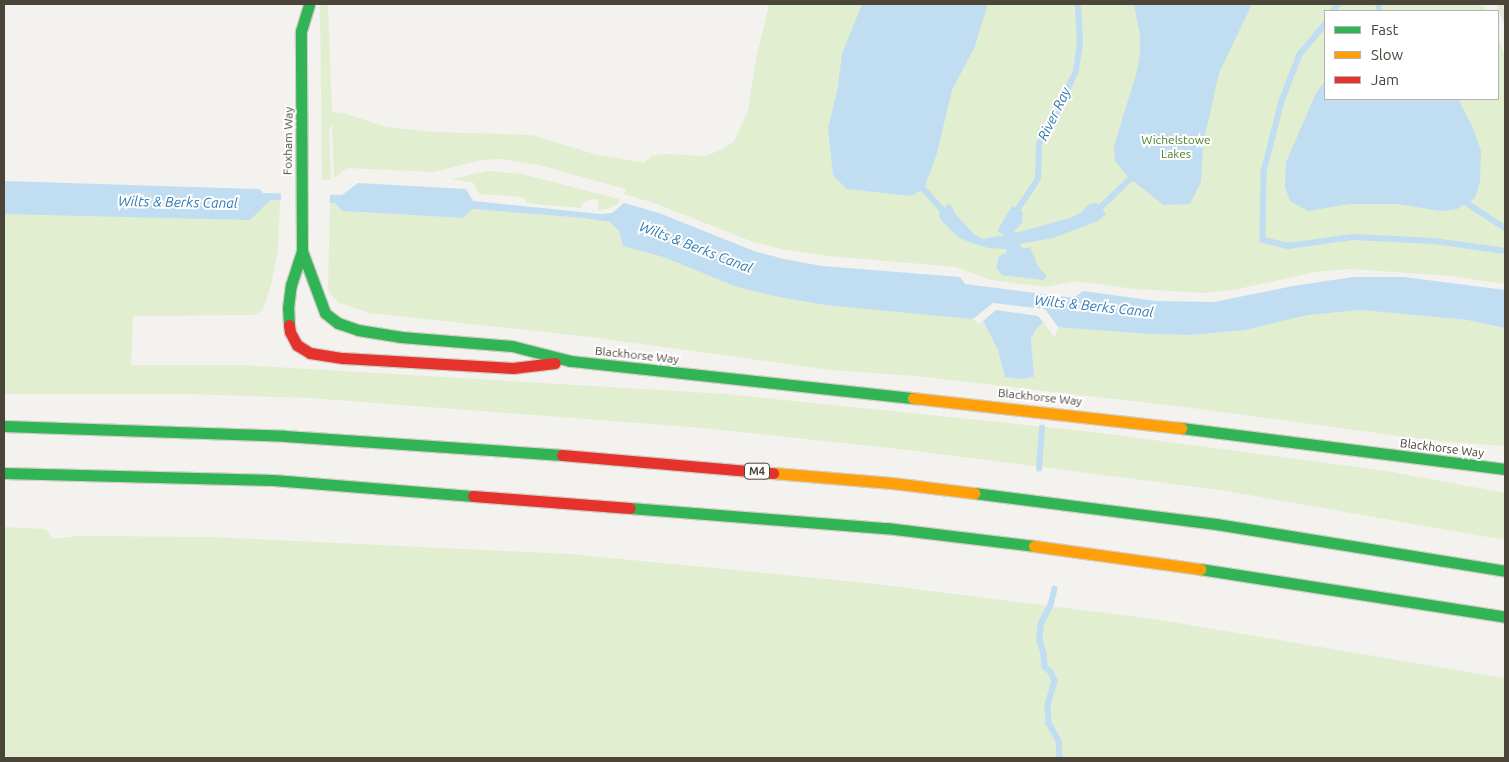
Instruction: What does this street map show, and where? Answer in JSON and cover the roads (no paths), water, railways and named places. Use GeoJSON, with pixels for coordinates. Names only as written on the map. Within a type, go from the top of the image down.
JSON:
{"type":"FeatureCollection","features":[{"type":"Feature","properties":{"kind":"main road","name":"Foxham Way"},"geometry":{"type":"LineString","coordinates":[[309,4],[301,31],[302,251],[291,285],[288,308],[293,338],[298,345],[310,353]]}},
{"type":"Feature","properties":{"kind":"main road","name":"Foxham Way"},"geometry":{"type":"LineString","coordinates":[[294,13],[301,31]]}},
{"type":"Feature","properties":{"kind":"main road","name":"Foxham Way"},"geometry":{"type":"LineString","coordinates":[[302,251],[320,304],[332,319],[344,326]]}},
{"type":"Feature","properties":{"kind":"main road","name":"Blackhorse Way"},"geometry":{"type":"LineString","coordinates":[[344,326],[401,337],[512,346],[571,361],[1075,415],[1505,469]]}},
{"type":"Feature","properties":{"kind":"main road","name":"Blackhorse Way"},"geometry":{"type":"LineString","coordinates":[[310,353],[344,358],[513,368],[571,361]]}},
{"type":"Feature","properties":{"kind":"main road","name":"M4"},"geometry":{"type":"LineString","coordinates":[[4,426],[285,436],[594,457],[892,484],[1216,524],[1505,571]]}},
{"type":"Feature","properties":{"kind":"main road"},"geometry":{"type":"LineString","coordinates":[[4,473],[273,480],[886,528],[1124,557],[1505,617]]}},
{"type":"Feature","properties":{"kind":"water"},"geometry":{"type":"Polygon","coordinates":[[[862,4],[988,4],[975,46],[952,90],[937,153],[924,189],[911,196],[847,189],[833,175],[828,128],[838,87],[842,54],[862,4]]]}},
{"type":"Feature","properties":{"kind":"water"},"geometry":{"type":"Polygon","coordinates":[[[1134,4],[1252,4],[1219,73],[1203,144],[1201,182],[1190,204],[1164,205],[1130,179],[1115,161],[1114,146],[1137,71],[1140,54],[1140,36],[1134,4]]]}},
{"type":"Feature","properties":{"kind":"water"},"geometry":{"type":"Polygon","coordinates":[[[1324,82],[1324,100],[1459,100],[1472,126],[1481,151],[1480,182],[1475,198],[1457,209],[1441,211],[1397,204],[1349,204],[1308,211],[1290,201],[1285,187],[1286,162],[1316,93],[1324,82]]]}},
{"type":"Feature","properties":{"kind":"water","name":"Wilts & Berks Canal"},"geometry":{"type":"Polygon","coordinates":[[[4,181],[259,189],[263,193],[342,195],[358,183],[466,189],[473,201],[600,214],[612,213],[624,203],[659,213],[754,251],[784,259],[822,266],[960,277],[965,284],[1074,298],[1083,291],[1156,301],[1214,302],[1293,286],[1353,277],[1404,277],[1505,290],[1505,328],[1467,320],[1361,310],[1308,315],[1245,330],[1191,335],[1149,334],[1058,327],[1045,309],[993,303],[973,319],[825,305],[737,287],[663,257],[623,246],[619,231],[610,222],[584,218],[472,209],[463,218],[342,211],[335,203],[270,200],[250,220],[4,214],[4,181]]]}},
{"type":"Feature","properties":{"kind":"water"},"geometry":{"type":"Polygon","coordinates":[[[1097,203],[1106,214],[1098,221],[1053,238],[1019,244],[1023,249],[1030,247],[1038,266],[1047,277],[1043,280],[1002,275],[996,268],[999,256],[1006,253],[1007,249],[988,248],[958,237],[940,219],[939,214],[948,204],[951,205],[956,215],[974,234],[982,239],[1005,235],[997,231],[1012,206],[1023,212],[1022,223],[1014,231],[1015,233],[1070,218],[1082,212],[1089,204],[1097,203]]]}},
{"type":"Feature","properties":{"kind":"water"},"geometry":{"type":"Polygon","coordinates":[[[996,310],[1038,316],[1043,322],[1036,329],[1031,339],[1034,377],[1019,379],[1005,377],[998,350],[983,321],[996,310]]]}},
{"type":"Feature","properties":{"kind":"waterway","name":"River Ray"},"geometry":{"type":"LineString","coordinates":[[1014,215],[1038,179],[1039,144],[1058,110],[1076,71],[1080,43],[1078,4]]}},
{"type":"Feature","properties":{"kind":"waterway"},"geometry":{"type":"LineString","coordinates":[[1334,10],[1338,4]]}},
{"type":"Feature","properties":{"kind":"waterway"},"geometry":{"type":"LineString","coordinates":[[1379,4],[1380,10]]}},
{"type":"Feature","properties":{"kind":"waterway"},"geometry":{"type":"LineString","coordinates":[[1324,26],[1300,55],[1282,101],[1264,172],[1263,240],[1288,246],[1354,237],[1434,241],[1505,251]]}},
{"type":"Feature","properties":{"kind":"waterway"},"geometry":{"type":"LineString","coordinates":[[1096,212],[1130,179]]}},
{"type":"Feature","properties":{"kind":"waterway"},"geometry":{"type":"LineString","coordinates":[[924,189],[948,216]]}},
{"type":"Feature","properties":{"kind":"waterway"},"geometry":{"type":"LineString","coordinates":[[1467,203],[1505,228]]}},
{"type":"Feature","properties":{"kind":"waterway","name":"River Ray"},"geometry":{"type":"LineString","coordinates":[[1039,469],[1042,428]]}},
{"type":"Feature","properties":{"kind":"waterway","name":"River Ray"},"geometry":{"type":"LineString","coordinates":[[1055,589],[1051,605],[1041,625],[1040,640],[1045,667],[1051,672],[1055,681],[1048,705],[1049,723],[1059,741],[1060,758]]}},
{"type":"Feature","properties":{"kind":"park label","name":"Wichelstowe Lakes"},"geometry":{"type":"Point","coordinates":[1176,147]}}]}
